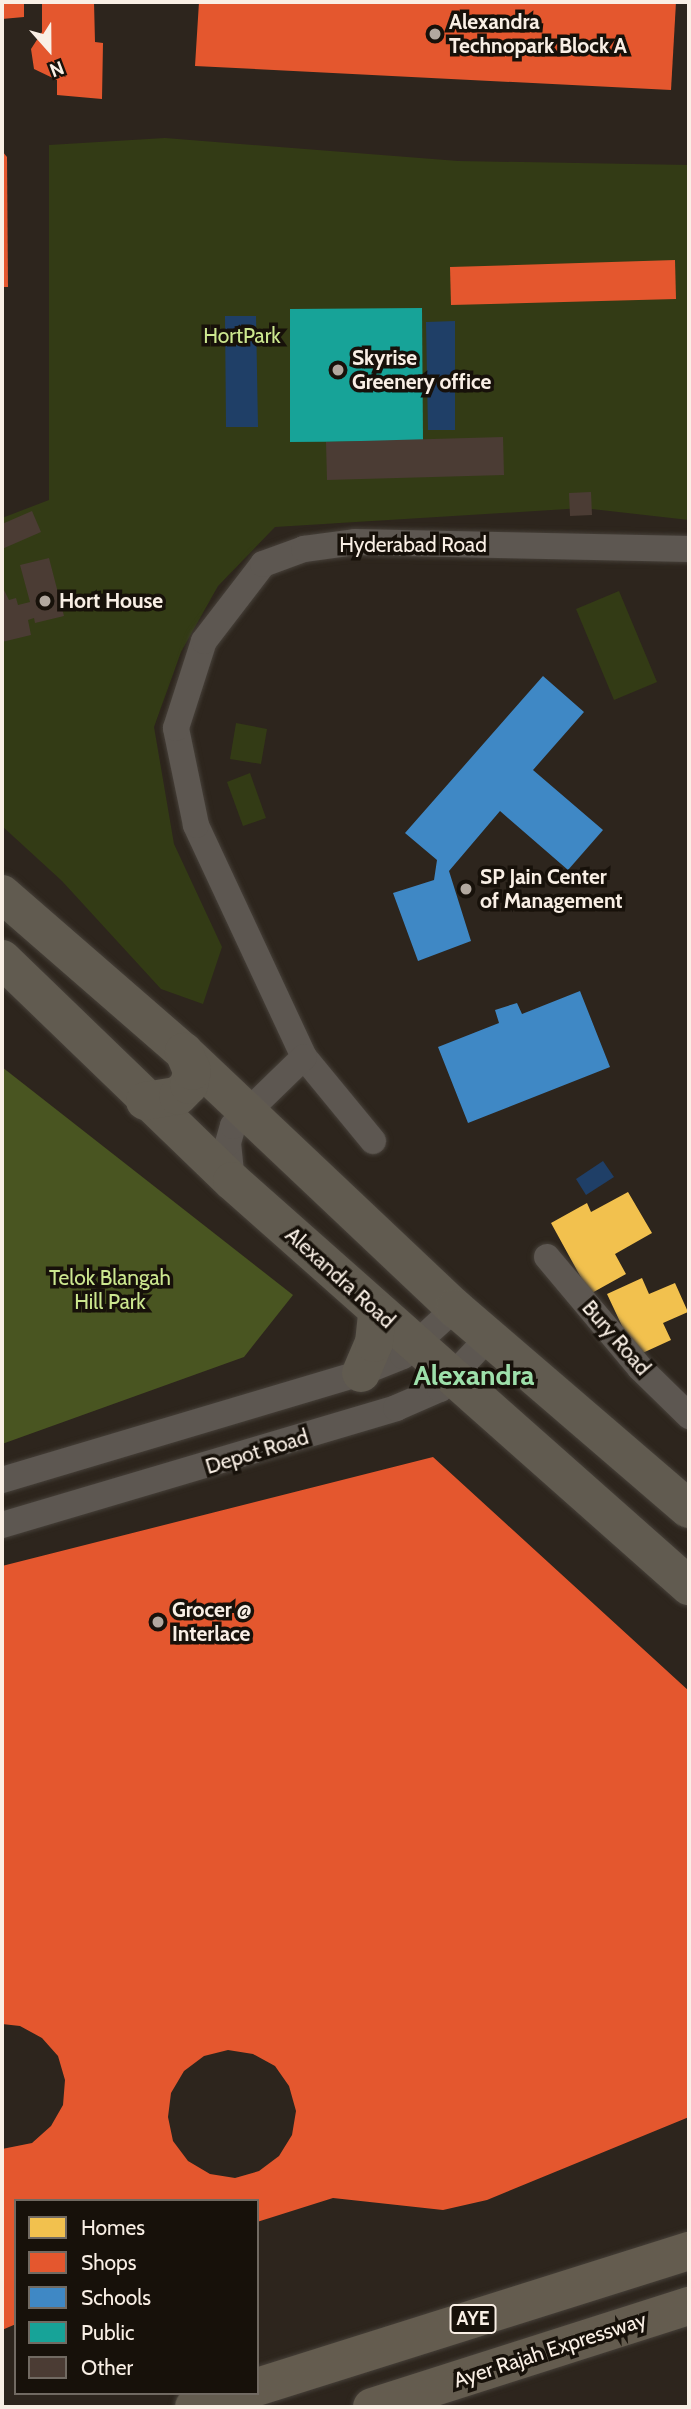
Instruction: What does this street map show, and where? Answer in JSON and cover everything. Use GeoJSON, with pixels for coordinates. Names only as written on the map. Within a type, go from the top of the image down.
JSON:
{"type":"FeatureCollection","features":[{"type":"Feature","properties":{"kind":"highway","name":"AYE"},"geometry":{"type":"LineString","coordinates":[[259,2386],[689,2251]]}},
{"type":"Feature","properties":{"kind":"highway","name":"Ayer Rajah Expressway"},"geometry":{"type":"LineString","coordinates":[[372,2407],[689,2306]]}},
{"type":"Feature","properties":{"kind":"highway"},"geometry":{"type":"LineString","coordinates":[[194,2407],[233,2395]]}},
{"type":"Feature","properties":{"kind":"main road"},"geometry":{"type":"LineString","coordinates":[[2,894],[184,1052],[455,1308],[689,1509]]}},
{"type":"Feature","properties":{"kind":"main road","name":"Alexandra Road"},"geometry":{"type":"LineString","coordinates":[[2,959],[145,1101],[377,1313],[453,1373],[689,1586]]}},
{"type":"Feature","properties":{"kind":"main road"},"geometry":{"type":"LineString","coordinates":[[145,1101],[178,1096],[188,1085],[192,1071],[184,1052]]}},
{"type":"Feature","properties":{"kind":"main road"},"geometry":{"type":"LineString","coordinates":[[361,1373],[374,1343],[377,1313]]}},
{"type":"Feature","properties":{"kind":"street","name":"Hyderabad Road"},"geometry":{"type":"LineString","coordinates":[[373,1141],[304,1057],[196,825],[176,728],[204,641],[262,565],[304,549],[355,541],[689,549]]}},
{"type":"Feature","properties":{"kind":"street"},"geometry":{"type":"LineString","coordinates":[[233,1181],[228,1143],[233,1126],[304,1057]]}},
{"type":"Feature","properties":{"kind":"street","name":"Bury Road"},"geometry":{"type":"LineString","coordinates":[[547,1256],[640,1368],[689,1416]]}},
{"type":"Feature","properties":{"kind":"street"},"geometry":{"type":"LineString","coordinates":[[2,1480],[361,1373],[403,1356],[455,1308]]}},
{"type":"Feature","properties":{"kind":"street","name":"Depot Road"},"geometry":{"type":"LineString","coordinates":[[2,1525],[396,1408],[440,1389],[489,1338]]}},
{"type":"Feature","properties":{"kind":"green space","name":"HortPark"},"geometry":{"type":"Polygon","coordinates":[[[165,138],[458,161],[689,165],[689,520],[583,508],[275,527],[218,586],[181,652],[154,727],[174,844],[222,947],[203,1004],[161,989],[62,881],[2,826],[2,518],[49,500],[49,145],[165,138]]]}},
{"type":"Feature","properties":{"kind":"green space"},"geometry":{"type":"Polygon","coordinates":[[[619,591],[657,682],[614,700],[576,609],[619,591]]]}},
{"type":"Feature","properties":{"kind":"green space"},"geometry":{"type":"Polygon","coordinates":[[[236,723],[267,729],[261,764],[230,759],[236,723]]]}},
{"type":"Feature","properties":{"kind":"green space"},"geometry":{"type":"Polygon","coordinates":[[[250,773],[266,818],[243,826],[227,782],[250,773]]]}},
{"type":"Feature","properties":{"kind":"green space","name":"Telok Blangah Hill Park"},"geometry":{"type":"Polygon","coordinates":[[[2,1067],[293,1295],[244,1357],[2,1444],[2,1067]]]}},
{"type":"Feature","properties":{"kind":"water"},"geometry":{"type":"Polygon","coordinates":[[[225,316],[256,316],[258,427],[226,427],[225,316]]]}},
{"type":"Feature","properties":{"kind":"water"},"geometry":{"type":"Polygon","coordinates":[[[455,321],[455,430],[428,430],[426,322],[455,321]]]}},
{"type":"Feature","properties":{"kind":"water"},"geometry":{"type":"Polygon","coordinates":[[[603,1161],[614,1177],[586,1195],[576,1179],[603,1161]]]}},
{"type":"Feature","properties":{"kind":"building: Homes"},"geometry":{"type":"Polygon","coordinates":[[[628,1192],[652,1233],[615,1254],[626,1274],[590,1294],[551,1223],[587,1203],[591,1212],[628,1192]]]}},
{"type":"Feature","properties":{"kind":"building: Homes"},"geometry":{"type":"Polygon","coordinates":[[[642,1278],[649,1294],[675,1283],[688,1312],[663,1323],[671,1340],[636,1356],[607,1294],[642,1278]]]}},
{"type":"Feature","properties":{"kind":"building: Homes"},"geometry":{"type":"Polygon","coordinates":[[[279,1531],[303,1549],[331,1537],[351,1585],[386,1611],[438,1616],[434,1646],[458,1664],[428,1705],[423,1750],[443,1796],[481,1825],[532,1831],[573,1813],[605,1772],[628,1790],[656,1779],[676,1826],[689,1836],[689,1901],[621,1850],[552,1879],[520,1920],[514,1967],[534,2015],[507,2026],[503,2055],[452,2049],[410,2067],[379,2108],[354,2090],[326,2102],[306,2054],[246,2010],[176,2039],[146,2080],[122,2063],[94,2075],[73,2027],[37,2000],[2,1996],[2,1763],[12,1770],[64,1776],[60,1807],[84,1825],[53,1866],[44,1941],[128,2004],[198,1974],[229,1932],[253,1950],[281,1938],[301,1986],[362,2031],[460,1990],[470,1914],[450,1866],[413,1837],[361,1832],[235,1887],[215,1841],[344,1785],[370,1752],[379,1669],[297,1608],[144,1672],[124,1624],[248,1572],[279,1531]]]}},
{"type":"Feature","properties":{"kind":"building: Homes"},"geometry":{"type":"Polygon","coordinates":[[[689,2018],[689,2078],[562,2131],[541,2082],[689,2018]]]}},
{"type":"Feature","properties":{"kind":"building: Homes"},"geometry":{"type":"Polygon","coordinates":[[[140,2126],[160,2174],[101,2199],[14,2199],[14,2254],[2,2269],[2,2185],[140,2126]]]}},
{"type":"Feature","properties":{"kind":"building: Homes"},"geometry":{"type":"Polygon","coordinates":[[[408,2133],[423,2162],[367,2191],[352,2162],[408,2133]]]}},
{"type":"Feature","properties":{"kind":"building: Shops"},"geometry":{"type":"Polygon","coordinates":[[[2,2],[24,2],[24,17],[2,19],[2,2]]]}},
{"type":"Feature","properties":{"kind":"building: Shops"},"geometry":{"type":"Polygon","coordinates":[[[42,2],[94,2],[95,42],[103,43],[102,99],[57,95],[57,80],[34,69],[31,49],[42,32],[42,2]]]}},
{"type":"Feature","properties":{"kind":"building: Shops","name":"Alexandra Technopark Block A"},"geometry":{"type":"Polygon","coordinates":[[[199,2],[676,2],[671,90],[195,66],[199,2]]]}},
{"type":"Feature","properties":{"kind":"building: Shops"},"geometry":{"type":"Polygon","coordinates":[[[2,151],[7,157],[8,287],[2,287],[2,151]]]}},
{"type":"Feature","properties":{"kind":"building: Shops"},"geometry":{"type":"Polygon","coordinates":[[[675,260],[676,299],[451,305],[450,267],[675,260]]]}},
{"type":"Feature","properties":{"kind":"building: Shops"},"geometry":{"type":"Polygon","coordinates":[[[433,1457],[689,1691],[689,2117],[487,2200],[443,2210],[333,2198],[259,2221],[259,2199],[14,2199],[14,2325],[2,2330],[2,2149],[32,2143],[51,2126],[63,2105],[65,2080],[58,2056],[42,2038],[20,2026],[2,2024],[2,1566],[433,1457]],[[228,2050],[204,2056],[184,2071],[171,2093],[168,2117],[173,2141],[188,2161],[210,2174],[235,2178],[259,2171],[279,2156],[292,2135],[296,2111],[289,2086],[275,2066],[253,2054],[228,2050]]]}},
{"type":"Feature","properties":{"kind":"building: Schools"},"geometry":{"type":"Polygon","coordinates":[[[543,676],[584,712],[533,770],[603,830],[568,870],[500,811],[449,871],[471,941],[418,961],[393,893],[434,880],[437,860],[405,833],[543,676]]]}},
{"type":"Feature","properties":{"kind":"building: Schools"},"geometry":{"type":"Polygon","coordinates":[[[580,991],[610,1067],[468,1123],[438,1047],[499,1023],[495,1010],[517,1003],[522,1014],[580,991]]]}},
{"type":"Feature","properties":{"kind":"building: Public"},"geometry":{"type":"Polygon","coordinates":[[[422,308],[423,441],[290,442],[290,309],[422,308]]]}},
{"type":"Feature","properties":{"kind":"building: Other"},"geometry":{"type":"Polygon","coordinates":[[[503,437],[504,475],[327,480],[326,442],[503,437]]]}},
{"type":"Feature","properties":{"kind":"building: Other"},"geometry":{"type":"Polygon","coordinates":[[[591,492],[592,515],[570,516],[569,493],[591,492]]]}},
{"type":"Feature","properties":{"kind":"building: Other"},"geometry":{"type":"Polygon","coordinates":[[[32,511],[41,532],[2,549],[2,524],[32,511]]]}},
{"type":"Feature","properties":{"kind":"building: Other","name":"Hort House"},"geometry":{"type":"Polygon","coordinates":[[[49,558],[64,616],[35,623],[34,618],[28,620],[31,635],[2,642],[2,586],[9,600],[16,598],[18,605],[30,602],[20,565],[49,558]]]}},
{"type":"Feature","properties":{"kind":"place","name":"Alexandra Technopark Block A"},"geometry":{"type":"Point","coordinates":[435,34]}},
{"type":"Feature","properties":{"kind":"place","name":"Skyrise Greenery office"},"geometry":{"type":"Point","coordinates":[338,370]}},
{"type":"Feature","properties":{"kind":"place","name":"Hort House"},"geometry":{"type":"Point","coordinates":[45,601]}},
{"type":"Feature","properties":{"kind":"place","name":"SP Jain Center of Management"},"geometry":{"type":"Point","coordinates":[466,889]}},
{"type":"Feature","properties":{"kind":"place","name":"Grocer @ Interlace"},"geometry":{"type":"Point","coordinates":[158,1622]}},
{"type":"Feature","properties":{"kind":"district","name":"Alexandra"},"geometry":{"type":"Point","coordinates":[474,1375]}}]}
